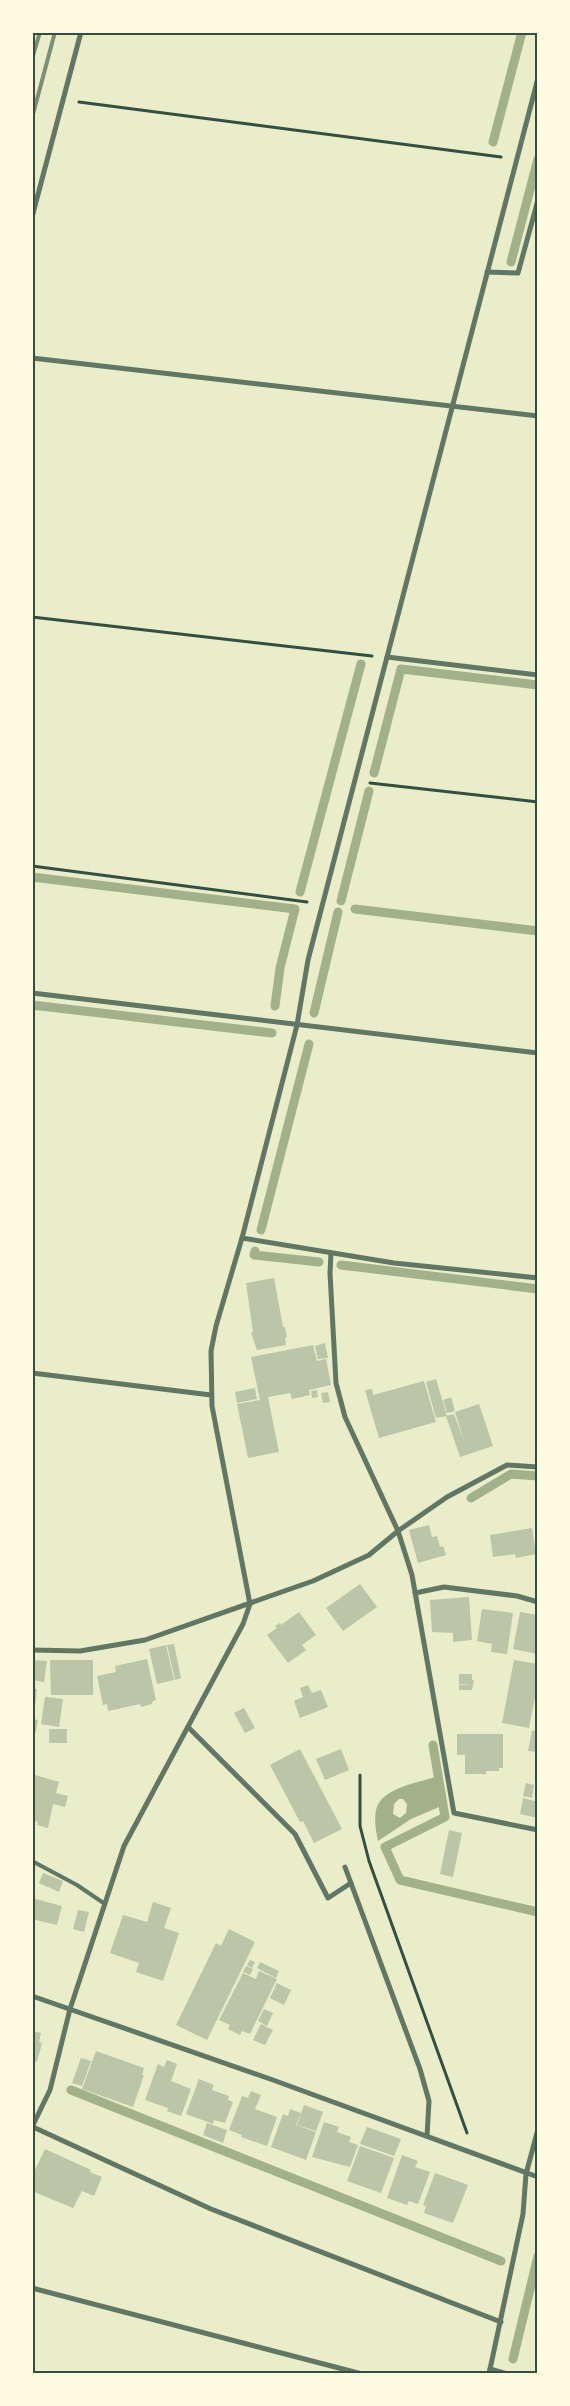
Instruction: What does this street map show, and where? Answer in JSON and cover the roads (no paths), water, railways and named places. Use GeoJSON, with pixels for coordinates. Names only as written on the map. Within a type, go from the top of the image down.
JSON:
{"type":"FeatureCollection","features":[{"type":"Feature","properties":{"kind":"street"},"geometry":{"type":"LineString","coordinates":[[32,217],[81,32]]}},
{"type":"Feature","properties":{"kind":"street"},"geometry":{"type":"LineString","coordinates":[[501,2322],[211,2209],[33,2127],[50,2090],[70,2009],[124,1846],[243,1624],[250,1604],[212,1395],[211,1351],[216,1326],[242,1238],[297,1025],[308,960],[322,904],[538,78]]}},
{"type":"Feature","properties":{"kind":"street"},"geometry":{"type":"LineString","coordinates":[[487,272],[518,273],[538,200]]}},
{"type":"Feature","properties":{"kind":"street"},"geometry":{"type":"LineString","coordinates":[[32,358],[538,416]]}},
{"type":"Feature","properties":{"kind":"street"},"geometry":{"type":"LineString","coordinates":[[387,658],[538,675]]}},
{"type":"Feature","properties":{"kind":"street"},"geometry":{"type":"LineString","coordinates":[[32,993],[538,1053]]}},
{"type":"Feature","properties":{"kind":"street"},"geometry":{"type":"LineString","coordinates":[[242,1238],[394,1263],[538,1278]]}},
{"type":"Feature","properties":{"kind":"street"},"geometry":{"type":"LineString","coordinates":[[332,1253],[330,1273],[336,1383],[345,1417],[398,1531],[415,1593],[454,1813],[538,1830]]}},
{"type":"Feature","properties":{"kind":"street"},"geometry":{"type":"LineString","coordinates":[[32,1373],[212,1395]]}},
{"type":"Feature","properties":{"kind":"street"},"geometry":{"type":"LineString","coordinates":[[32,1650],[80,1651],[145,1640],[250,1604],[313,1581],[369,1555],[398,1531],[447,1497],[506,1465],[538,1467]]}},
{"type":"Feature","properties":{"kind":"street"},"geometry":{"type":"LineString","coordinates":[[415,1593],[444,1587],[517,1596],[538,1602]]}},
{"type":"Feature","properties":{"kind":"street"},"geometry":{"type":"LineString","coordinates":[[188,1727],[295,1834],[328,1898],[351,1883]]}},
{"type":"Feature","properties":{"kind":"street"},"geometry":{"type":"LineString","coordinates":[[345,1867],[420,2069],[429,2102],[428,2136]]}},
{"type":"Feature","properties":{"kind":"street"},"geometry":{"type":"LineString","coordinates":[[32,1996],[428,2136],[538,2177]]}},
{"type":"Feature","properties":{"kind":"street"},"geometry":{"type":"LineString","coordinates":[[507,2374],[489,2371],[523,2214],[526,2174],[538,2129]]}},
{"type":"Feature","properties":{"kind":"street"},"geometry":{"type":"LineString","coordinates":[[32,2288],[362,2374]]}},
{"type":"Feature","properties":{"kind":"lane"},"geometry":{"type":"LineString","coordinates":[[32,1861],[76,1885],[105,1904]]}},
{"type":"Feature","properties":{"kind":"waterway"},"geometry":{"type":"LineString","coordinates":[[493,142],[522,32]]}},
{"type":"Feature","properties":{"kind":"waterway"},"geometry":{"type":"LineString","coordinates":[[511,262],[538,159]]}},
{"type":"Feature","properties":{"kind":"waterway"},"geometry":{"type":"LineString","coordinates":[[300,892],[361,664]]}},
{"type":"Feature","properties":{"kind":"waterway"},"geometry":{"type":"LineString","coordinates":[[374,773],[401,669],[538,685]]}},
{"type":"Feature","properties":{"kind":"waterway"},"geometry":{"type":"LineString","coordinates":[[341,901],[369,791]]}},
{"type":"Feature","properties":{"kind":"waterway"},"geometry":{"type":"LineString","coordinates":[[32,877],[295,909],[280,968],[275,1006]]}},
{"type":"Feature","properties":{"kind":"waterway"},"geometry":{"type":"LineString","coordinates":[[355,909],[538,931]]}},
{"type":"Feature","properties":{"kind":"waterway"},"geometry":{"type":"LineString","coordinates":[[314,1013],[338,912]]}},
{"type":"Feature","properties":{"kind":"waterway"},"geometry":{"type":"LineString","coordinates":[[32,1005],[272,1033]]}},
{"type":"Feature","properties":{"kind":"waterway"},"geometry":{"type":"LineString","coordinates":[[261,1230],[309,1044]]}},
{"type":"Feature","properties":{"kind":"waterway"},"geometry":{"type":"LineString","coordinates":[[255,1251],[254,1255],[319,1262]]}},
{"type":"Feature","properties":{"kind":"waterway"},"geometry":{"type":"LineString","coordinates":[[341,1265],[538,1289]]}},
{"type":"Feature","properties":{"kind":"waterway"},"geometry":{"type":"LineString","coordinates":[[471,1498],[511,1474],[538,1476]]}},
{"type":"Feature","properties":{"kind":"waterway"},"geometry":{"type":"LineString","coordinates":[[433,1745],[445,1817],[385,1847],[400,1880],[538,1912]]}},
{"type":"Feature","properties":{"kind":"waterway"},"geometry":{"type":"LineString","coordinates":[[71,2090],[501,2261]]}},
{"type":"Feature","properties":{"kind":"waterway"},"geometry":{"type":"LineString","coordinates":[[513,2359],[538,2256]]}},
{"type":"Feature","properties":{"kind":"railway"},"geometry":{"type":"LineString","coordinates":[[32,59],[40,32]]}},
{"type":"Feature","properties":{"kind":"railway"},"geometry":{"type":"LineString","coordinates":[[32,118],[55,32]]}}]}
